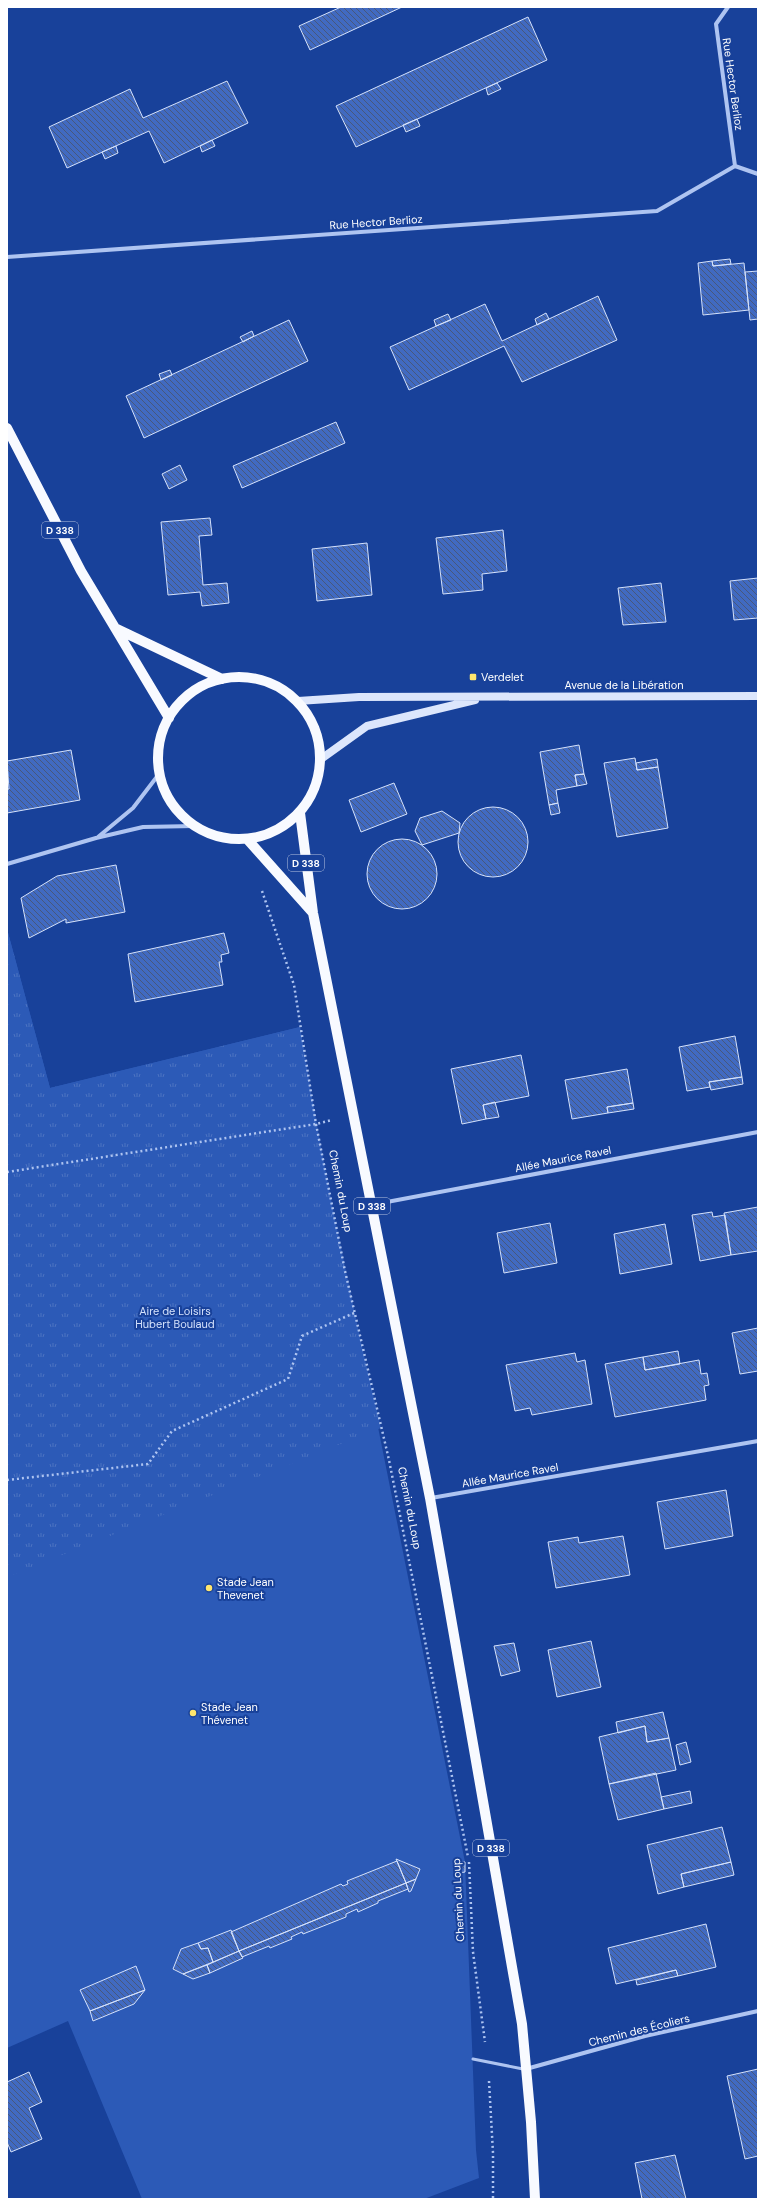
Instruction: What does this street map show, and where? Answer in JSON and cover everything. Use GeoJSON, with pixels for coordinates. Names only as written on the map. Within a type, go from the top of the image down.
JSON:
{"type":"FeatureCollection","features":[{"type":"Feature","properties":{"kind":"main road","name":"D 338"},"geometry":{"type":"LineString","coordinates":[[7,428],[81,571],[169,718]]}},
{"type":"Feature","properties":{"kind":"main road"},"geometry":{"type":"LineString","coordinates":[[117,629],[222,679]]}},
{"type":"Feature","properties":{"kind":"main road"},"geometry":{"type":"LineString","coordinates":[[249,678],[275,685],[298,701],[310,718],[318,738],[321,759],[318,778],[313,791],[300,813],[285,826],[266,835],[247,840],[228,839],[210,834],[194,826],[178,812],[166,794],[159,774],[158,755],[161,735],[169,718],[183,700],[200,686],[222,679],[249,678]]}},
{"type":"Feature","properties":{"kind":"main road","name":"Avenue de la Libération"},"geometry":{"type":"LineString","coordinates":[[321,759],[367,726],[490,696]]}},
{"type":"Feature","properties":{"kind":"main road","name":"Avenue de la Libération"},"geometry":{"type":"LineString","coordinates":[[298,701],[359,697],[758,696]]}},
{"type":"Feature","properties":{"kind":"main road","name":"Chemin du Loup"},"geometry":{"type":"LineString","coordinates":[[300,813],[313,913],[430,1498],[522,2024],[531,2122],[535,2199]]}},
{"type":"Feature","properties":{"kind":"main road","name":"D 338"},"geometry":{"type":"LineString","coordinates":[[247,840],[313,913]]}},
{"type":"Feature","properties":{"kind":"street","name":"Rue Hector Berlioz"},"geometry":{"type":"LineString","coordinates":[[7,257],[657,211],[735,166],[716,24],[728,7]]}},
{"type":"Feature","properties":{"kind":"street"},"geometry":{"type":"LineString","coordinates":[[735,166],[758,174]]}},
{"type":"Feature","properties":{"kind":"street"},"geometry":{"type":"LineString","coordinates":[[96,838],[133,808],[159,774]]}},
{"type":"Feature","properties":{"kind":"street"},"geometry":{"type":"LineString","coordinates":[[7,864],[96,838],[143,828],[194,826]]}},
{"type":"Feature","properties":{"kind":"street","name":"Allée Maurice Ravel"},"geometry":{"type":"LineString","coordinates":[[371,1205],[758,1132]]}},
{"type":"Feature","properties":{"kind":"street","name":"Allée Maurice Ravel"},"geometry":{"type":"LineString","coordinates":[[430,1498],[758,1441]]}},
{"type":"Feature","properties":{"kind":"street","name":"Chemin des Écoliers"},"geometry":{"type":"LineString","coordinates":[[525,2069],[645,2036],[758,2011]]}},
{"type":"Feature","properties":{"kind":"lane"},"geometry":{"type":"LineString","coordinates":[[473,2059],[525,2069]]}},
{"type":"Feature","properties":{"kind":"path","name":"Chemin du Loup"},"geometry":{"type":"LineString","coordinates":[[260,888],[264,894],[294,985],[316,1124],[354,1313],[389,1460],[469,1863],[473,1952],[488,2062],[493,2153],[493,2199]]}},
{"type":"Feature","properties":{"kind":"path"},"geometry":{"type":"LineString","coordinates":[[7,1172],[316,1124],[352,1114]]}},
{"type":"Feature","properties":{"kind":"path"},"geometry":{"type":"LineString","coordinates":[[7,1480],[148,1464],[172,1432],[288,1379],[302,1336],[354,1313]]}},
{"type":"Feature","properties":{"kind":"green space","name":"Stade Jean Thevenet"},"geometry":{"type":"Polygon","coordinates":[[[7,929],[50,1088],[300,1027],[316,1124],[332,1206],[365,1362],[465,1862],[476,2150],[479,2178],[424,2199],[142,2199],[68,2021],[7,2048],[7,929]]]}},
{"type":"Feature","properties":{"kind":"green space","name":"Aire de Loisirs Hubert Boulaud"},"geometry":{"type":"Polygon","coordinates":[[[7,929],[50,1088],[300,1027],[317,1128],[337,1228],[381,1428],[7,1577],[7,929]]]}},
{"type":"Feature","properties":{"kind":"building"},"geometry":{"type":"Polygon","coordinates":[[[341,7],[402,7],[310,50],[299,26],[341,7]]]}},
{"type":"Feature","properties":{"kind":"building"},"geometry":{"type":"Polygon","coordinates":[[[528,17],[547,60],[356,147],[336,106],[528,17]]]}},
{"type":"Feature","properties":{"kind":"building"},"geometry":{"type":"Polygon","coordinates":[[[227,81],[248,123],[164,163],[149,131],[67,168],[49,127],[130,89],[143,118],[227,81]]]}},
{"type":"Feature","properties":{"kind":"building"},"geometry":{"type":"Polygon","coordinates":[[[497,83],[501,89],[488,95],[486,88],[497,83]]]}},
{"type":"Feature","properties":{"kind":"building"},"geometry":{"type":"Polygon","coordinates":[[[417,119],[420,126],[406,132],[403,125],[417,119]]]}},
{"type":"Feature","properties":{"kind":"building"},"geometry":{"type":"Polygon","coordinates":[[[212,140],[215,146],[202,152],[200,146],[212,140]]]}},
{"type":"Feature","properties":{"kind":"building"},"geometry":{"type":"Polygon","coordinates":[[[116,146],[118,153],[105,159],[102,152],[116,146]]]}},
{"type":"Feature","properties":{"kind":"building"},"geometry":{"type":"Polygon","coordinates":[[[730,259],[731,264],[713,266],[712,261],[730,259]]]}},
{"type":"Feature","properties":{"kind":"building"},"geometry":{"type":"Polygon","coordinates":[[[712,261],[713,266],[744,263],[749,310],[703,315],[698,263],[712,261]]]}},
{"type":"Feature","properties":{"kind":"building"},"geometry":{"type":"Polygon","coordinates":[[[758,271],[758,319],[750,320],[745,272],[758,271]]]}},
{"type":"Feature","properties":{"kind":"building"},"geometry":{"type":"Polygon","coordinates":[[[598,296],[617,340],[522,382],[504,346],[409,390],[390,347],[485,304],[502,341],[598,296]]]}},
{"type":"Feature","properties":{"kind":"building"},"geometry":{"type":"Polygon","coordinates":[[[546,313],[549,319],[537,325],[535,319],[546,313]]]}},
{"type":"Feature","properties":{"kind":"building"},"geometry":{"type":"Polygon","coordinates":[[[448,314],[451,320],[436,326],[434,320],[448,314]]]}},
{"type":"Feature","properties":{"kind":"building"},"geometry":{"type":"Polygon","coordinates":[[[289,320],[308,361],[144,438],[126,396],[289,320]]]}},
{"type":"Feature","properties":{"kind":"building"},"geometry":{"type":"Polygon","coordinates":[[[252,331],[254,336],[243,342],[240,337],[252,331]]]}},
{"type":"Feature","properties":{"kind":"building"},"geometry":{"type":"Polygon","coordinates":[[[170,370],[172,375],[161,380],[159,374],[170,370]]]}},
{"type":"Feature","properties":{"kind":"building"},"geometry":{"type":"Polygon","coordinates":[[[336,422],[345,443],[242,488],[233,466],[336,422]]]}},
{"type":"Feature","properties":{"kind":"building"},"geometry":{"type":"Polygon","coordinates":[[[180,465],[187,480],[169,489],[162,474],[180,465]]]}},
{"type":"Feature","properties":{"kind":"building"},"geometry":{"type":"Polygon","coordinates":[[[210,518],[212,535],[199,536],[203,585],[227,583],[229,603],[202,606],[200,592],[168,595],[161,522],[210,518]]]}},
{"type":"Feature","properties":{"kind":"building"},"geometry":{"type":"Polygon","coordinates":[[[503,530],[507,571],[482,574],[483,590],[443,594],[436,538],[503,530]]]}},
{"type":"Feature","properties":{"kind":"building"},"geometry":{"type":"Polygon","coordinates":[[[367,543],[372,595],[317,601],[312,549],[367,543]]]}},
{"type":"Feature","properties":{"kind":"building"},"geometry":{"type":"Polygon","coordinates":[[[758,578],[758,618],[734,620],[730,581],[758,578]]]}},
{"type":"Feature","properties":{"kind":"building"},"geometry":{"type":"Polygon","coordinates":[[[661,583],[666,622],[623,625],[618,588],[661,583]]]}},
{"type":"Feature","properties":{"kind":"building"},"geometry":{"type":"Polygon","coordinates":[[[579,745],[584,774],[575,775],[577,786],[556,790],[558,803],[549,805],[540,752],[579,745]]]}},
{"type":"Feature","properties":{"kind":"building"},"geometry":{"type":"Polygon","coordinates":[[[71,750],[80,800],[7,813],[7,789],[9,789],[7,761],[71,750]]]}},
{"type":"Feature","properties":{"kind":"building"},"geometry":{"type":"Polygon","coordinates":[[[635,758],[637,770],[658,767],[668,828],[617,837],[604,763],[635,758]]]}},
{"type":"Feature","properties":{"kind":"building"},"geometry":{"type":"Polygon","coordinates":[[[657,759],[658,767],[637,770],[636,763],[657,759]]]}},
{"type":"Feature","properties":{"kind":"building"},"geometry":{"type":"Polygon","coordinates":[[[584,774],[587,784],[577,786],[575,775],[584,774]]]}},
{"type":"Feature","properties":{"kind":"building"},"geometry":{"type":"Polygon","coordinates":[[[394,783],[407,814],[361,832],[349,800],[394,783]]]}},
{"type":"Feature","properties":{"kind":"building"},"geometry":{"type":"Polygon","coordinates":[[[558,803],[560,813],[551,815],[549,805],[558,803]]]}},
{"type":"Feature","properties":{"kind":"building"},"geometry":{"type":"Polygon","coordinates":[[[493,807],[506,810],[518,817],[525,829],[528,842],[525,855],[518,867],[506,874],[493,877],[480,874],[468,867],[461,855],[458,842],[461,829],[468,817],[480,810],[493,807]]]}},
{"type":"Feature","properties":{"kind":"building"},"geometry":{"type":"Polygon","coordinates":[[[442,811],[460,823],[459,833],[422,845],[415,831],[420,818],[442,811]]]}},
{"type":"Feature","properties":{"kind":"building"},"geometry":{"type":"Polygon","coordinates":[[[402,839],[415,842],[427,849],[434,861],[437,874],[434,887],[427,899],[415,906],[402,909],[389,906],[377,899],[370,887],[367,874],[370,861],[377,849],[389,842],[402,839]]]}},
{"type":"Feature","properties":{"kind":"building"},"geometry":{"type":"Polygon","coordinates":[[[116,865],[125,912],[66,923],[66,919],[29,938],[21,898],[57,876],[116,865]]]}},
{"type":"Feature","properties":{"kind":"building"},"geometry":{"type":"Polygon","coordinates":[[[224,933],[229,953],[221,955],[222,962],[219,962],[223,985],[135,1002],[128,954],[224,933]]]}},
{"type":"Feature","properties":{"kind":"building"},"geometry":{"type":"Polygon","coordinates":[[[735,1036],[742,1077],[709,1082],[710,1087],[687,1091],[679,1047],[735,1036]]]}},
{"type":"Feature","properties":{"kind":"building"},"geometry":{"type":"Polygon","coordinates":[[[521,1055],[529,1096],[483,1105],[486,1119],[462,1124],[451,1069],[521,1055]]]}},
{"type":"Feature","properties":{"kind":"building"},"geometry":{"type":"Polygon","coordinates":[[[627,1069],[633,1103],[607,1107],[608,1113],[572,1119],[565,1080],[627,1069]]]}},
{"type":"Feature","properties":{"kind":"building"},"geometry":{"type":"Polygon","coordinates":[[[742,1077],[743,1084],[711,1090],[709,1082],[742,1077]]]}},
{"type":"Feature","properties":{"kind":"building"},"geometry":{"type":"Polygon","coordinates":[[[495,1102],[499,1117],[486,1119],[483,1105],[495,1102]]]}},
{"type":"Feature","properties":{"kind":"building"},"geometry":{"type":"Polygon","coordinates":[[[633,1103],[634,1109],[608,1113],[607,1107],[633,1103]]]}},
{"type":"Feature","properties":{"kind":"building"},"geometry":{"type":"Polygon","coordinates":[[[758,1207],[758,1251],[731,1255],[724,1213],[758,1207]]]}},
{"type":"Feature","properties":{"kind":"building"},"geometry":{"type":"Polygon","coordinates":[[[712,1212],[713,1217],[725,1215],[731,1255],[700,1261],[692,1215],[712,1212]]]}},
{"type":"Feature","properties":{"kind":"building"},"geometry":{"type":"Polygon","coordinates":[[[550,1223],[557,1263],[504,1273],[497,1233],[550,1223]]]}},
{"type":"Feature","properties":{"kind":"building"},"geometry":{"type":"Polygon","coordinates":[[[665,1224],[672,1264],[620,1274],[614,1234],[665,1224]]]}},
{"type":"Feature","properties":{"kind":"building"},"geometry":{"type":"Polygon","coordinates":[[[758,1328],[758,1371],[740,1374],[732,1333],[758,1328]]]}},
{"type":"Feature","properties":{"kind":"building"},"geometry":{"type":"Polygon","coordinates":[[[678,1351],[680,1364],[645,1370],[643,1357],[678,1351]]]}},
{"type":"Feature","properties":{"kind":"building"},"geometry":{"type":"Polygon","coordinates":[[[575,1353],[577,1362],[585,1360],[592,1404],[532,1415],[530,1408],[515,1411],[506,1365],[575,1353]]]}},
{"type":"Feature","properties":{"kind":"building"},"geometry":{"type":"Polygon","coordinates":[[[643,1357],[645,1370],[699,1360],[701,1374],[707,1373],[709,1385],[704,1386],[706,1400],[615,1417],[605,1364],[643,1357]]]}},
{"type":"Feature","properties":{"kind":"building"},"geometry":{"type":"Polygon","coordinates":[[[726,1490],[733,1536],[665,1549],[657,1502],[726,1490]]]}},
{"type":"Feature","properties":{"kind":"building"},"geometry":{"type":"Polygon","coordinates":[[[623,1536],[630,1575],[556,1588],[548,1542],[578,1537],[579,1543],[623,1536]]]}},
{"type":"Feature","properties":{"kind":"building"},"geometry":{"type":"Polygon","coordinates":[[[591,1641],[601,1687],[557,1697],[548,1650],[591,1641]]]}},
{"type":"Feature","properties":{"kind":"building"},"geometry":{"type":"Polygon","coordinates":[[[514,1643],[520,1671],[501,1676],[494,1646],[514,1643]]]}},
{"type":"Feature","properties":{"kind":"building"},"geometry":{"type":"Polygon","coordinates":[[[663,1712],[669,1738],[647,1742],[645,1726],[618,1733],[616,1722],[663,1712]]]}},
{"type":"Feature","properties":{"kind":"building"},"geometry":{"type":"Polygon","coordinates":[[[645,1726],[647,1742],[669,1738],[676,1770],[609,1784],[599,1737],[645,1726]]]}},
{"type":"Feature","properties":{"kind":"building"},"geometry":{"type":"Polygon","coordinates":[[[686,1742],[691,1762],[680,1765],[676,1745],[686,1742]]]}},
{"type":"Feature","properties":{"kind":"building"},"geometry":{"type":"Polygon","coordinates":[[[656,1773],[664,1809],[618,1820],[609,1784],[656,1773]]]}},
{"type":"Feature","properties":{"kind":"building"},"geometry":{"type":"Polygon","coordinates":[[[690,1791],[692,1803],[664,1809],[661,1797],[690,1791]]]}},
{"type":"Feature","properties":{"kind":"building"},"geometry":{"type":"Polygon","coordinates":[[[722,1827],[731,1862],[681,1874],[684,1887],[658,1894],[647,1845],[722,1827]]]}},
{"type":"Feature","properties":{"kind":"building"},"geometry":{"type":"Polygon","coordinates":[[[396,1859],[420,1869],[416,1879],[406,1883],[396,1859]]]}},
{"type":"Feature","properties":{"kind":"building"},"geometry":{"type":"Polygon","coordinates":[[[397,1861],[406,1883],[239,1951],[231,1932],[341,1884],[343,1886],[348,1884],[347,1881],[397,1861]]]}},
{"type":"Feature","properties":{"kind":"building"},"geometry":{"type":"Polygon","coordinates":[[[459,1862],[465,1862],[465,1872],[459,1873],[459,1862]]]}},
{"type":"Feature","properties":{"kind":"building"},"geometry":{"type":"Polygon","coordinates":[[[731,1862],[734,1875],[684,1887],[681,1874],[731,1862]]]}},
{"type":"Feature","properties":{"kind":"building"},"geometry":{"type":"Polygon","coordinates":[[[416,1879],[411,1891],[409,1892],[406,1883],[416,1879]]]}},
{"type":"Feature","properties":{"kind":"building"},"geometry":{"type":"Polygon","coordinates":[[[406,1883],[408,1889],[378,1901],[378,1903],[358,1912],[357,1909],[346,1914],[346,1917],[303,1934],[302,1932],[291,1937],[292,1939],[270,1948],[269,1946],[242,1957],[239,1951],[406,1883]]]}},
{"type":"Feature","properties":{"kind":"building"},"geometry":{"type":"Polygon","coordinates":[[[706,1924],[716,1967],[678,1976],[676,1970],[616,1984],[608,1948],[706,1924]]]}},
{"type":"Feature","properties":{"kind":"building"},"geometry":{"type":"Polygon","coordinates":[[[231,1930],[239,1951],[213,1962],[208,1948],[201,1949],[198,1943],[231,1930]]]}},
{"type":"Feature","properties":{"kind":"building"},"geometry":{"type":"Polygon","coordinates":[[[198,1943],[201,1949],[208,1948],[213,1962],[183,1974],[173,1969],[181,1949],[198,1943]]]}},
{"type":"Feature","properties":{"kind":"building"},"geometry":{"type":"Polygon","coordinates":[[[239,1951],[243,1958],[210,1973],[207,1965],[239,1951]]]}},
{"type":"Feature","properties":{"kind":"building"},"geometry":{"type":"Polygon","coordinates":[[[207,1965],[210,1973],[193,1979],[183,1974],[207,1965]]]}},
{"type":"Feature","properties":{"kind":"building"},"geometry":{"type":"Polygon","coordinates":[[[136,1966],[145,1990],[90,2011],[80,1990],[136,1966]]]}},
{"type":"Feature","properties":{"kind":"building"},"geometry":{"type":"Polygon","coordinates":[[[676,1970],[678,1976],[637,1985],[636,1980],[676,1970]]]}},
{"type":"Feature","properties":{"kind":"building"},"geometry":{"type":"Polygon","coordinates":[[[145,1990],[134,2004],[93,2021],[90,2011],[145,1990]]]}},
{"type":"Feature","properties":{"kind":"building"},"geometry":{"type":"Polygon","coordinates":[[[758,2069],[758,2156],[745,2159],[727,2076],[758,2069]]]}},
{"type":"Feature","properties":{"kind":"building"},"geometry":{"type":"Polygon","coordinates":[[[29,2072],[42,2102],[29,2108],[42,2139],[11,2152],[7,2142],[7,2082],[29,2072]]]}},
{"type":"Feature","properties":{"kind":"building"},"geometry":{"type":"Polygon","coordinates":[[[675,2155],[686,2199],[642,2199],[635,2163],[675,2155]]]}},
{"type":"Feature","properties":{"kind":"place","name":"Verdelet"},"geometry":{"type":"Point","coordinates":[473,677]}},
{"type":"Feature","properties":{"kind":"place","name":"Stade Jean Thevenet"},"geometry":{"type":"Point","coordinates":[209,1588]}},
{"type":"Feature","properties":{"kind":"place","name":"Stade Jean Thévenet"},"geometry":{"type":"Point","coordinates":[193,1713]}}]}
